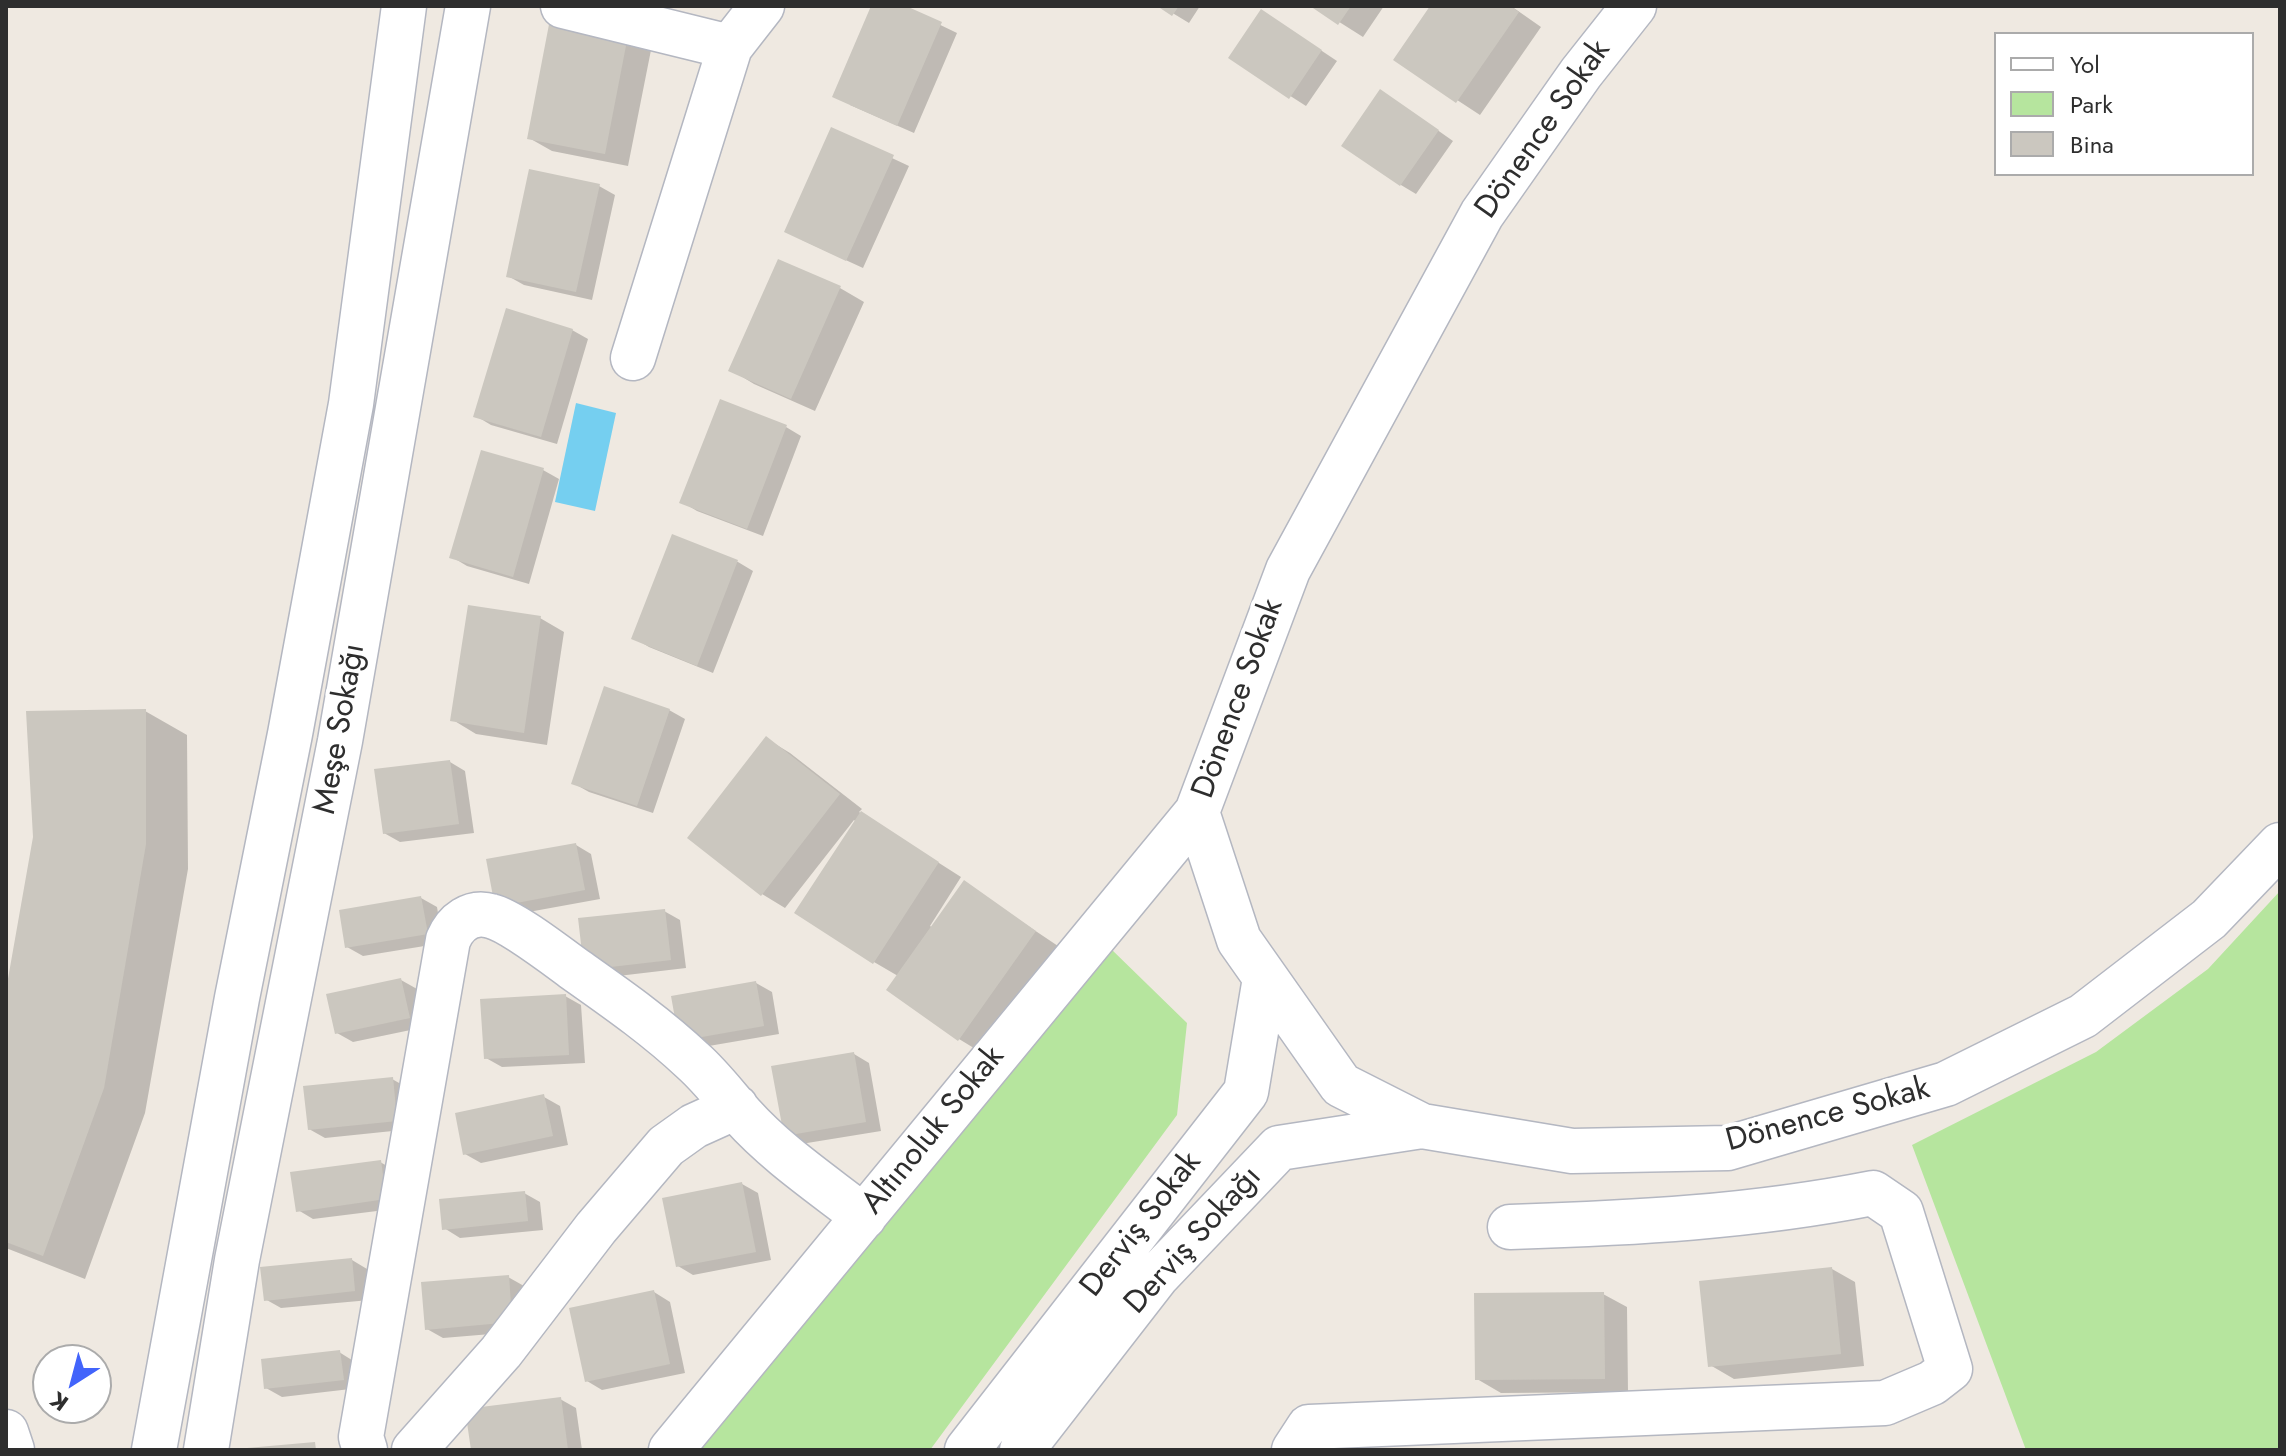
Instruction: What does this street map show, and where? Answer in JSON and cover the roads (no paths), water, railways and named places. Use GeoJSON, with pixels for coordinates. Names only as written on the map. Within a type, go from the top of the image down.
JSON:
{"type":"FeatureCollection","features":[{"type":"Feature","properties":{"kind":"street","name":"Meşe Sokağı"},"geometry":{"type":"LineString","coordinates":[[154,1450],[351,404],[404,6]]}},
{"type":"Feature","properties":{"kind":"street","name":"Meşe Sokağı"},"geometry":{"type":"LineString","coordinates":[[206,1450],[237,1260],[340,741],[468,6]]}},
{"type":"Feature","properties":{"kind":"street"},"geometry":{"type":"LineString","coordinates":[[563,6],[730,47]]}},
{"type":"Feature","properties":{"kind":"street"},"geometry":{"type":"LineString","coordinates":[[633,358],[730,47],[762,6]]}},
{"type":"Feature","properties":{"kind":"street","name":"Dönence Sokak"},"geometry":{"type":"LineString","coordinates":[[1634,6],[1581,73],[1482,214],[1288,570],[1197,812],[1239,940],[1341,1085],[1422,1126],[1572,1151],[1728,1148],[1946,1084],[2083,1016],[2209,919],[2280,845]]}},
{"type":"Feature","properties":{"kind":"street","name":"Altınoluk Sokak"},"geometry":{"type":"LineString","coordinates":[[671,1450],[1197,812]]}},
{"type":"Feature","properties":{"kind":"street"},"geometry":{"type":"LineString","coordinates":[[365,1450],[361,1437],[448,940],[457,924],[474,915],[493,916],[546,949],[654,1026],[695,1062],[783,1154],[864,1217]]}},
{"type":"Feature","properties":{"kind":"street","name":"Derviş Sokak"},"geometry":{"type":"LineString","coordinates":[[967,1450],[1246,1092],[1265,978]]}},
{"type":"Feature","properties":{"kind":"street"},"geometry":{"type":"LineString","coordinates":[[414,1450],[501,1352],[596,1228],[666,1146],[694,1126],[736,1107]]}},
{"type":"Feature","properties":{"kind":"street","name":"Derviş Sokağı"},"geometry":{"type":"LineString","coordinates":[[1022,1450],[1157,1276],[1279,1148],[1422,1126]]}},
{"type":"Feature","properties":{"kind":"street"},"geometry":{"type":"LineString","coordinates":[[1294,1450],[1309,1427],[1885,1403],[1932,1383],[1950,1369],[1901,1212],[1873,1193],[1817,1204],[1661,1222],[1510,1227]]}},
{"type":"Feature","properties":{"kind":"street"},"geometry":{"type":"LineString","coordinates":[[6,1432],[12,1450]]}},
{"type":"Feature","properties":{"kind":"water"},"geometry":{"type":"Polygon","coordinates":[[[576,403],[616,413],[595,511],[555,502],[576,403]]]}}]}
